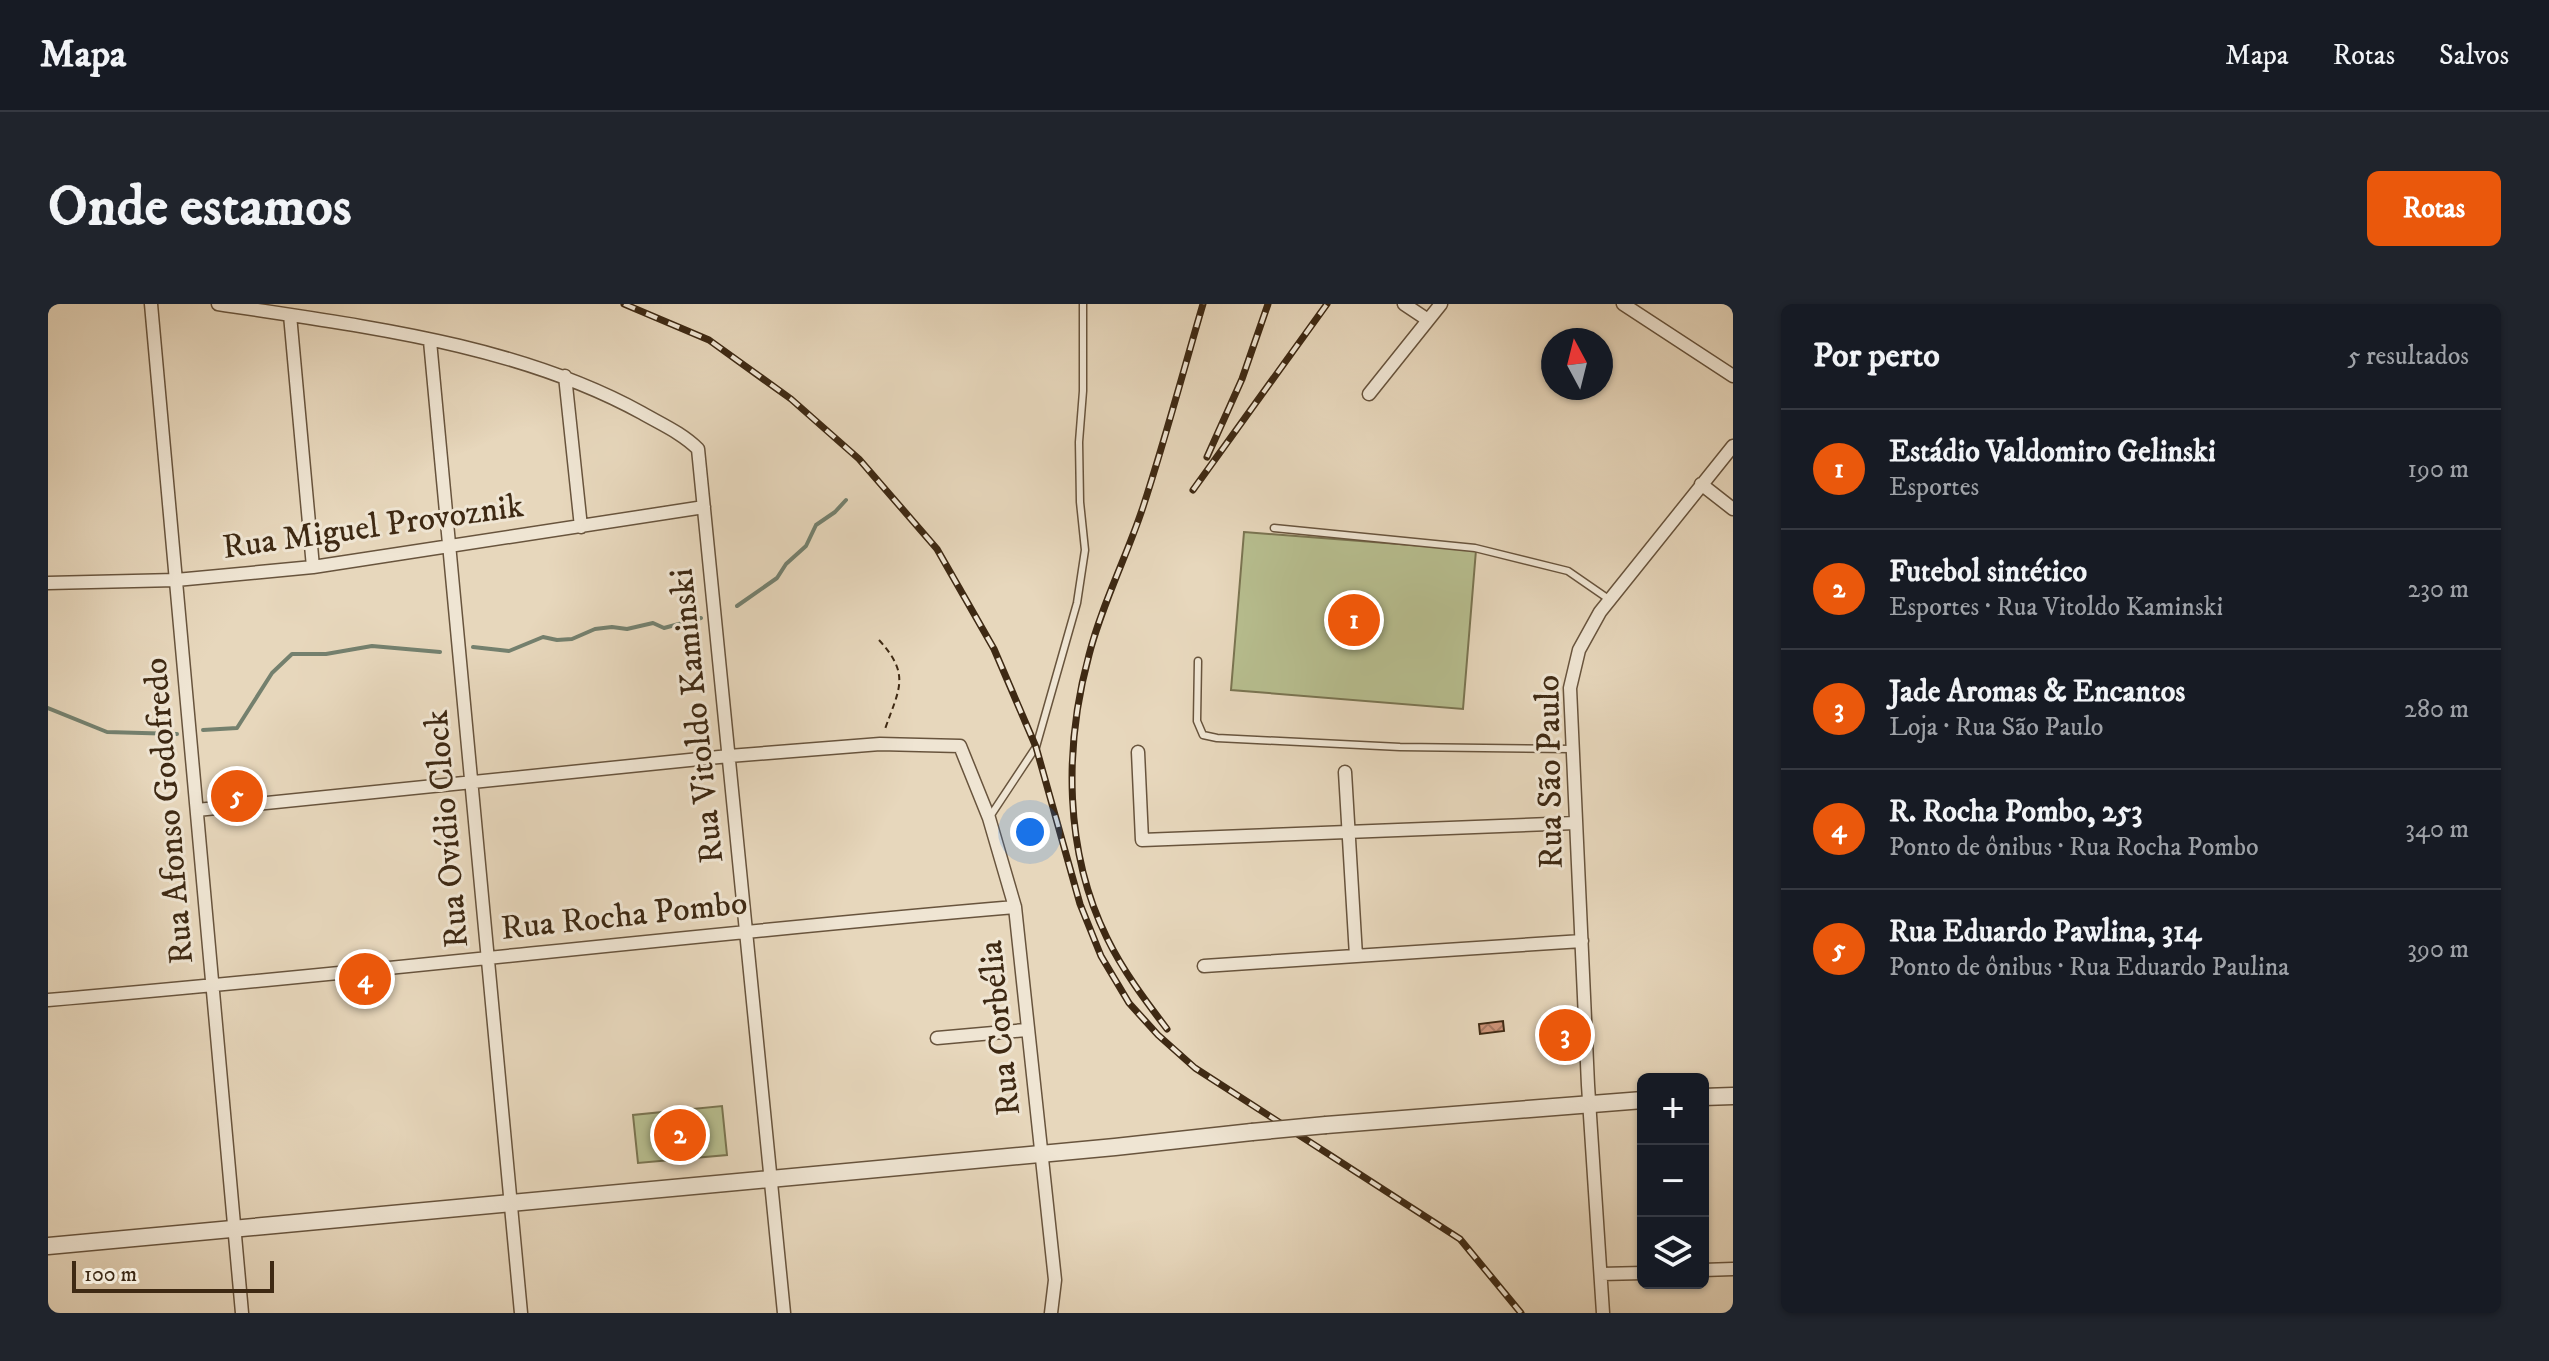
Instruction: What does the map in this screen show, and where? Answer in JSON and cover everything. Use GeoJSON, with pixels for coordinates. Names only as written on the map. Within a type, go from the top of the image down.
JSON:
{"type":"FeatureCollection","features":[{"type":"Feature","properties":{"kind":"street","name":"Rua Afonso Godofredo"},"geometry":{"type":"LineString","coordinates":[[151,304],[242,1313]]}},
{"type":"Feature","properties":{"kind":"street"},"geometry":{"type":"LineString","coordinates":[[218,304],[430,341],[565,376],[581,527]]}},
{"type":"Feature","properties":{"kind":"street"},"geometry":{"type":"LineString","coordinates":[[1404,304],[1428,320]]}},
{"type":"Feature","properties":{"kind":"street"},"geometry":{"type":"LineString","coordinates":[[1369,394],[1441,304]]}},
{"type":"Feature","properties":{"kind":"street"},"geometry":{"type":"LineString","coordinates":[[1623,304],[1733,376]]}},
{"type":"Feature","properties":{"kind":"street"},"geometry":{"type":"LineString","coordinates":[[290,315],[313,567]]}},
{"type":"Feature","properties":{"kind":"street","name":"Rua Ovídio Clock"},"geometry":{"type":"LineString","coordinates":[[430,341],[521,1313]]}},
{"type":"Feature","properties":{"kind":"street","name":"Rua Vitoldo Kaminski"},"geometry":{"type":"LineString","coordinates":[[565,376],[624,403],[688,439],[698,449],[784,1313]]}},
{"type":"Feature","properties":{"kind":"street","name":"Rua São Paulo"},"geometry":{"type":"LineString","coordinates":[[1603,1313],[1570,688],[1586,633],[1733,446]]}},
{"type":"Feature","properties":{"kind":"street"},"geometry":{"type":"LineString","coordinates":[[1701,484],[1733,509]]}},
{"type":"Feature","properties":{"kind":"street","name":"Rua Miguel Provoznik"},"geometry":{"type":"LineString","coordinates":[[48,583],[176,580],[313,567],[704,507]]}},
{"type":"Feature","properties":{"kind":"street"},"geometry":{"type":"LineString","coordinates":[[197,810],[729,756],[880,744]]}},
{"type":"Feature","properties":{"kind":"street","name":"Rua Corbélia"},"geometry":{"type":"LineString","coordinates":[[880,744],[960,746],[989,818],[1015,907],[1055,1280],[1051,1313]]}},
{"type":"Feature","properties":{"kind":"street"},"geometry":{"type":"LineString","coordinates":[[1138,752],[1142,840],[1575,823]]}},
{"type":"Feature","properties":{"kind":"street"},"geometry":{"type":"LineString","coordinates":[[1345,772],[1356,956]]}},
{"type":"Feature","properties":{"kind":"street","name":"Rua Rocha Pombo"},"geometry":{"type":"LineString","coordinates":[[48,1000],[212,986],[746,930],[1015,907]]}},
{"type":"Feature","properties":{"kind":"street"},"geometry":{"type":"LineString","coordinates":[[1204,966],[1582,941]]}},
{"type":"Feature","properties":{"kind":"street"},"geometry":{"type":"LineString","coordinates":[[937,1038],[1026,1030]]}},
{"type":"Feature","properties":{"kind":"street"},"geometry":{"type":"LineString","coordinates":[[1709,1097],[1733,1096]]}},
{"type":"Feature","properties":{"kind":"street"},"geometry":{"type":"LineString","coordinates":[[48,1246],[1326,1125],[1637,1100]]}},
{"type":"Feature","properties":{"kind":"street"},"geometry":{"type":"LineString","coordinates":[[1709,1270],[1733,1269]]}},
{"type":"Feature","properties":{"kind":"street"},"geometry":{"type":"LineString","coordinates":[[1601,1274],[1637,1273]]}},
{"type":"Feature","properties":{"kind":"lane"},"geometry":{"type":"LineString","coordinates":[[989,818],[1036,747],[1077,603],[1085,550],[1079,442],[1083,391],[1083,304]]}},
{"type":"Feature","properties":{"kind":"lane"},"geometry":{"type":"LineString","coordinates":[[1274,528],[1475,548],[1568,571],[1610,600]]}},
{"type":"Feature","properties":{"kind":"lane"},"geometry":{"type":"LineString","coordinates":[[1198,661],[1197,721],[1203,735],[1400,747],[1573,749]]}},
{"type":"Feature","properties":{"kind":"path"},"geometry":{"type":"LineString","coordinates":[[879,640],[895,658],[899,682],[880,744]]}},
{"type":"Feature","properties":{"kind":"green space"},"geometry":{"type":"Polygon","coordinates":[[[1244,532],[1476,550],[1463,709],[1231,690],[1244,532]]]}},
{"type":"Feature","properties":{"kind":"green space"},"geometry":{"type":"Polygon","coordinates":[[[722,1106],[727,1155],[638,1163],[633,1115],[722,1106]]]}},
{"type":"Feature","properties":{"kind":"building"},"geometry":{"type":"Polygon","coordinates":[[[1503,1021],[1504,1031],[1480,1034],[1479,1024],[1503,1021]]]}},
{"type":"Feature","properties":{"kind":"waterway"},"geometry":{"type":"LineString","coordinates":[[737,606],[777,578],[786,564],[806,546],[816,525],[846,500]]}},
{"type":"Feature","properties":{"kind":"waterway"},"geometry":{"type":"LineString","coordinates":[[473,647],[509,651],[543,637],[572,639],[595,629],[627,629],[653,623],[664,628],[701,618]]}},
{"type":"Feature","properties":{"kind":"waterway"},"geometry":{"type":"LineString","coordinates":[[203,730],[237,728],[272,673],[292,654],[326,654],[372,646],[440,652]]}},
{"type":"Feature","properties":{"kind":"waterway"},"geometry":{"type":"LineString","coordinates":[[48,708],[107,732],[177,734]]}},
{"type":"Feature","properties":{"kind":"railway"},"geometry":{"type":"LineString","coordinates":[[624,304],[709,340],[791,399],[859,459],[937,549],[994,649],[1036,747],[1080,904],[1101,956],[1129,1003],[1158,1035],[1195,1068],[1460,1239],[1521,1313]]}},
{"type":"Feature","properties":{"kind":"railway"},"geometry":{"type":"LineString","coordinates":[[1167,1029],[1120,962],[1093,905],[1076,834],[1072,762],[1081,690],[1094,636],[1143,507],[1203,304]]}},
{"type":"Feature","properties":{"kind":"railway"},"geometry":{"type":"LineString","coordinates":[[1207,457],[1242,379],[1268,304]]}},
{"type":"Feature","properties":{"kind":"railway"},"geometry":{"type":"LineString","coordinates":[[1193,490],[1327,304]]}},
{"type":"Feature","properties":{"kind":"place","name":"Estádio Valdomiro Gelinski"},"geometry":{"type":"Point","coordinates":[1354,620]}},
{"type":"Feature","properties":{"kind":"place","name":"Rua Eduardo Pawlina, 314"},"geometry":{"type":"Point","coordinates":[237,796]}},
{"type":"Feature","properties":{"kind":"place","name":"R. Rocha Pombo, 253"},"geometry":{"type":"Point","coordinates":[365,979]}},
{"type":"Feature","properties":{"kind":"place","name":"Jade Aromas & Encantos"},"geometry":{"type":"Point","coordinates":[1565,1035]}},
{"type":"Feature","properties":{"kind":"place","name":"Futebol sintético"},"geometry":{"type":"Point","coordinates":[680,1135]}}]}
